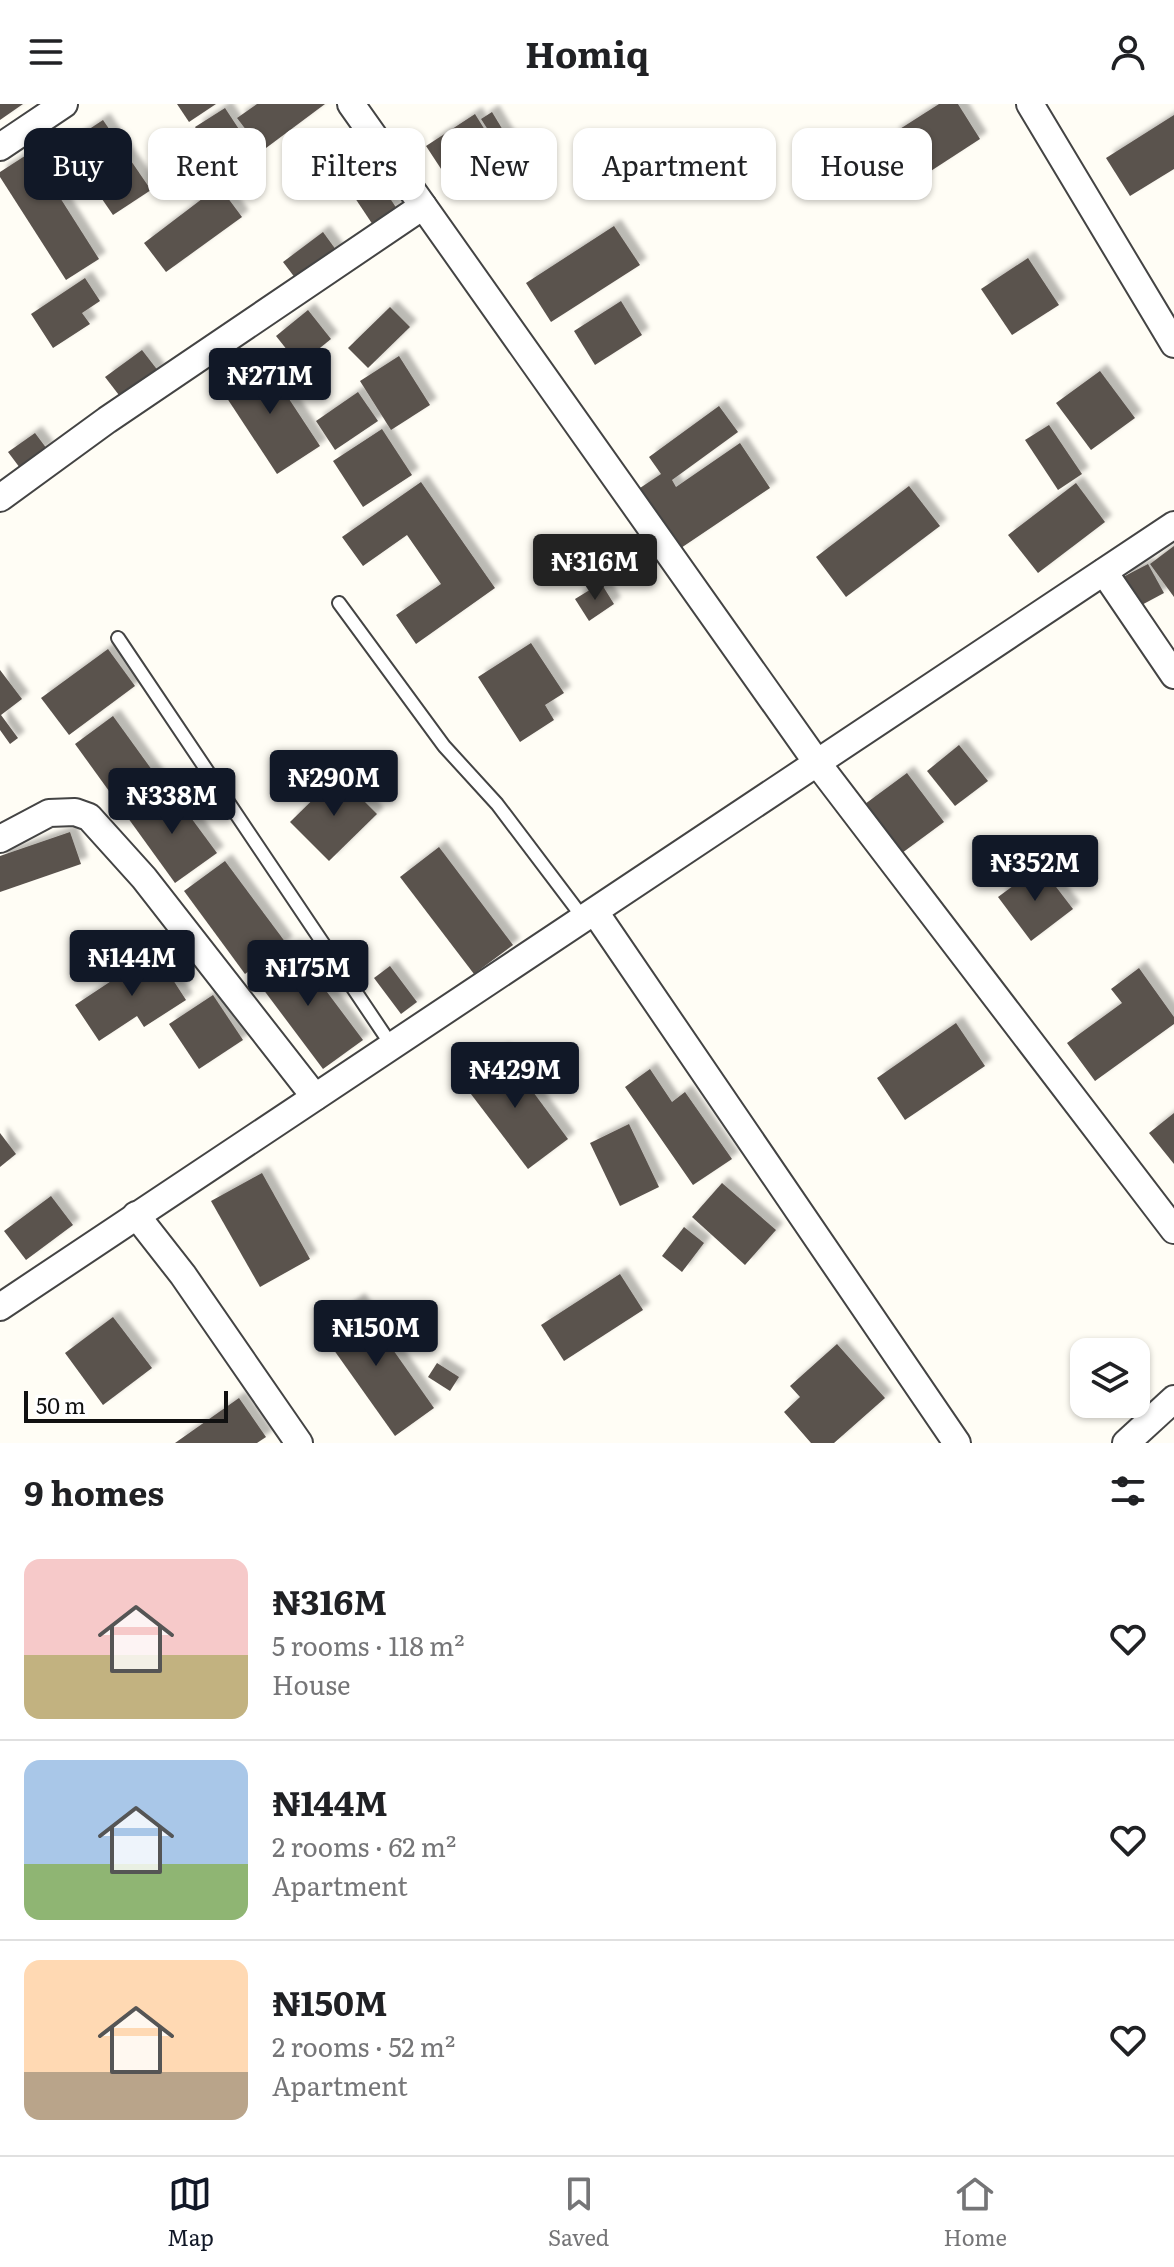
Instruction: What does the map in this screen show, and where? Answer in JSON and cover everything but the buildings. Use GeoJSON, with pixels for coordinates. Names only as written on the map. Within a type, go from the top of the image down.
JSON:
{"type":"FeatureCollection","features":[{"type":"Feature","properties":{"kind":"street"},"geometry":{"type":"LineString","coordinates":[[0,147],[64,104]]}},
{"type":"Feature","properties":{"kind":"street"},"geometry":{"type":"LineString","coordinates":[[351,104],[818,764],[1174,1230]]}},
{"type":"Feature","properties":{"kind":"street"},"geometry":{"type":"LineString","coordinates":[[1030,104],[1174,344]]}},
{"type":"Feature","properties":{"kind":"street"},"geometry":{"type":"LineString","coordinates":[[0,498],[107,420],[423,206]]}},
{"type":"Feature","properties":{"kind":"street"},"geometry":{"type":"LineString","coordinates":[[0,1307],[1174,525]]}},
{"type":"Feature","properties":{"kind":"street"},"geometry":{"type":"LineString","coordinates":[[1104,572],[1174,675]]}},
{"type":"Feature","properties":{"kind":"street"},"geometry":{"type":"LineString","coordinates":[[0,839],[49,813],[75,812],[89,817],[144,878],[315,1097]]}},
{"type":"Feature","properties":{"kind":"street"},"geometry":{"type":"LineString","coordinates":[[590,915],[957,1443]]}},
{"type":"Feature","properties":{"kind":"street"},"geometry":{"type":"LineString","coordinates":[[136,1215],[183,1275],[299,1443]]}},
{"type":"Feature","properties":{"kind":"street"},"geometry":{"type":"LineString","coordinates":[[1126,1443],[1174,1399]]}},
{"type":"Feature","properties":{"kind":"lane"},"geometry":{"type":"LineString","coordinates":[[339,603],[444,746],[590,915]]}},
{"type":"Feature","properties":{"kind":"lane"},"geometry":{"type":"LineString","coordinates":[[118,638],[392,1046]]}}]}
